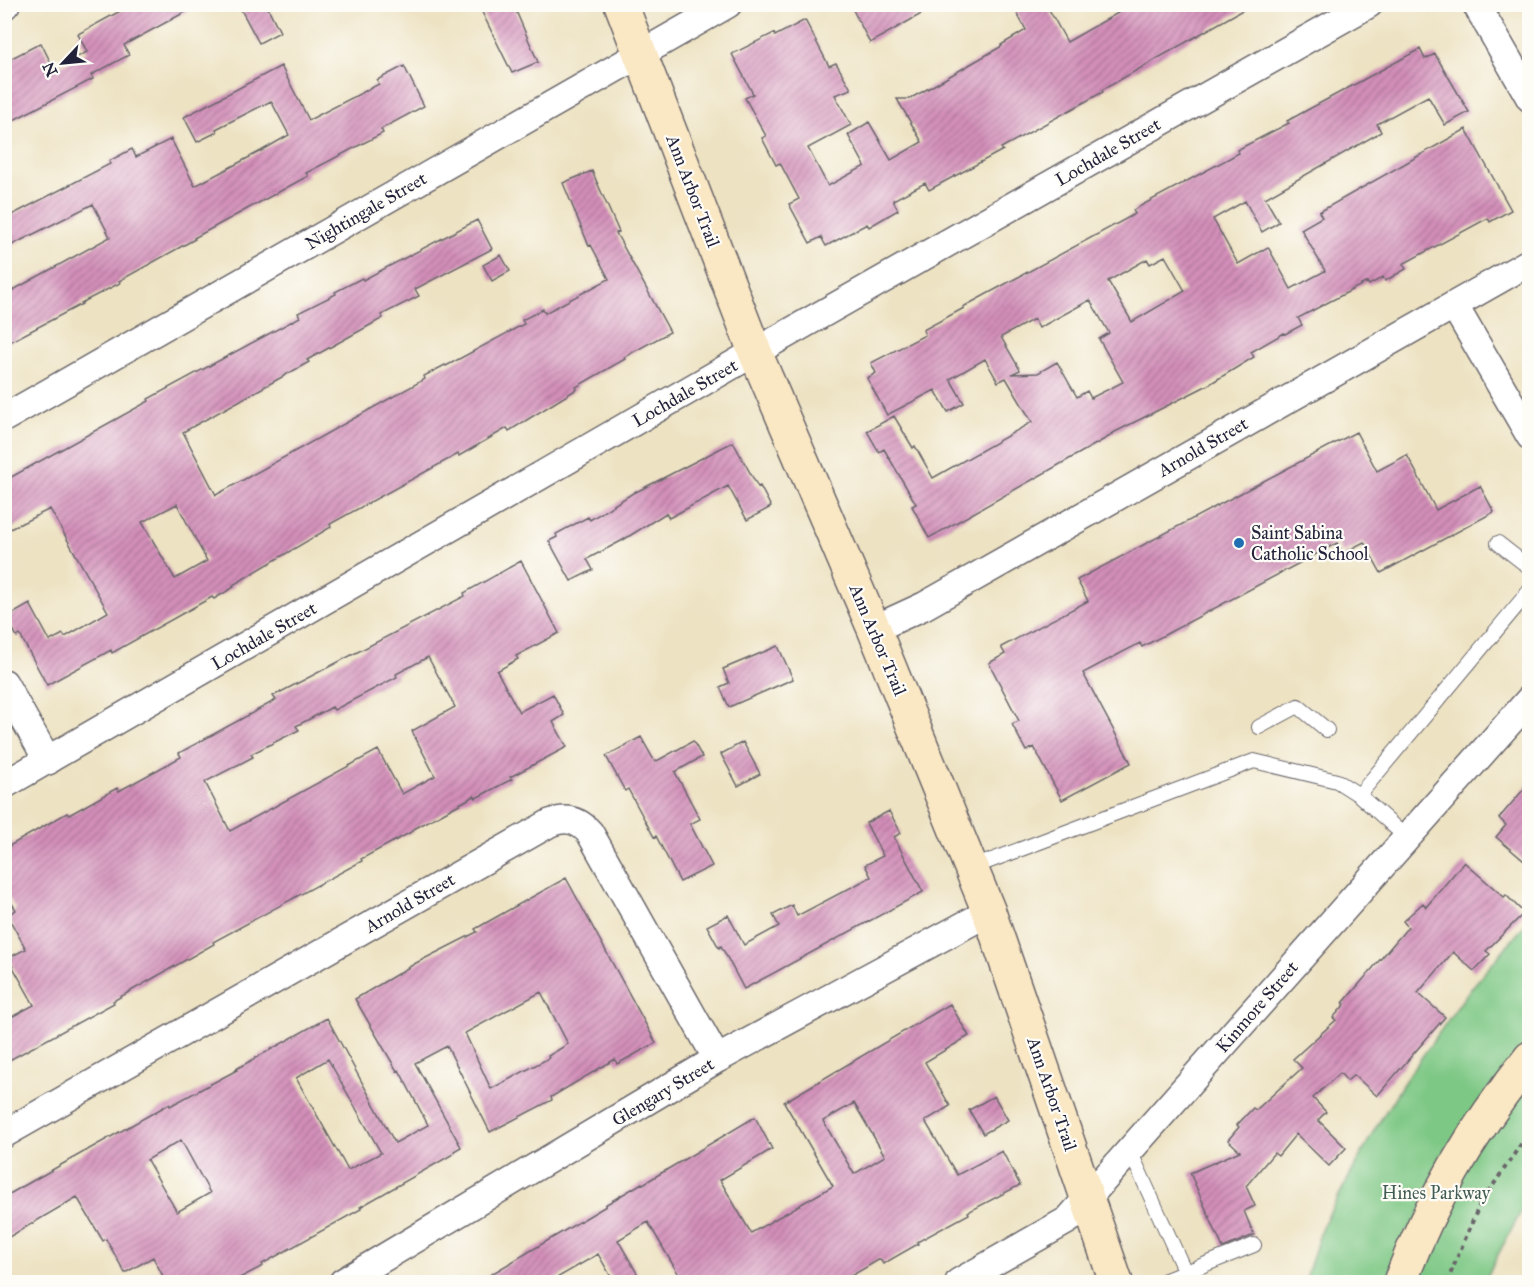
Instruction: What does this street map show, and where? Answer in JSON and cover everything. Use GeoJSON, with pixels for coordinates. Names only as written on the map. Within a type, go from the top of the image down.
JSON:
{"type":"FeatureCollection","features":[{"type":"Feature","properties":{"kind":"street","name":"Ann Arbor Trail"},"geometry":{"type":"LineString","coordinates":[[621,4],[755,352],[874,629],[989,912],[1116,1282]]}},
{"type":"Feature","properties":{"kind":"street","name":"Nightingale Street"},"geometry":{"type":"LineString","coordinates":[[4,418],[728,4]]}},
{"type":"Feature","properties":{"kind":"street","name":"Lochdale Street"},"geometry":{"type":"LineString","coordinates":[[4,785],[755,352],[1369,4]]}},
{"type":"Feature","properties":{"kind":"street"},"geometry":{"type":"LineString","coordinates":[[1476,4],[1530,98]]}},
{"type":"Feature","properties":{"kind":"street","name":"Arnold Street"},"geometry":{"type":"LineString","coordinates":[[874,629],[924,606],[1530,262]]}},
{"type":"Feature","properties":{"kind":"street"},"geometry":{"type":"LineString","coordinates":[[1454,305],[1530,436]]}},
{"type":"Feature","properties":{"kind":"street"},"geometry":{"type":"LineString","coordinates":[[4,683],[48,761]]}},
{"type":"Feature","properties":{"kind":"street","name":"Kinmore Street"},"geometry":{"type":"LineString","coordinates":[[959,1282],[1068,1220],[1530,699]]}},
{"type":"Feature","properties":{"kind":"street","name":"Arnold Street"},"geometry":{"type":"LineString","coordinates":[[4,1134],[550,823],[561,819],[577,822],[590,833],[717,1059]]}},
{"type":"Feature","properties":{"kind":"street","name":"Glengary Street"},"geometry":{"type":"LineString","coordinates":[[343,1282],[717,1059],[989,912]]}},
{"type":"Feature","properties":{"kind":"street"},"geometry":{"type":"LineString","coordinates":[[1400,1282],[1437,1200],[1469,1143],[1505,1089],[1530,1058]]}},
{"type":"Feature","properties":{"kind":"lane"},"geometry":{"type":"LineString","coordinates":[[1498,543],[1530,568]]}},
{"type":"Feature","properties":{"kind":"lane"},"geometry":{"type":"LineString","coordinates":[[1359,795],[1530,590]]}},
{"type":"Feature","properties":{"kind":"lane"},"geometry":{"type":"LineString","coordinates":[[1259,727],[1298,706],[1327,730]]}},
{"type":"Feature","properties":{"kind":"lane"},"geometry":{"type":"LineString","coordinates":[[971,868],[1254,761],[1337,781],[1359,795],[1407,838]]}},
{"type":"Feature","properties":{"kind":"lane"},"geometry":{"type":"LineString","coordinates":[[1130,1151],[1185,1272]]}},
{"type":"Feature","properties":{"kind":"lane"},"geometry":{"type":"LineString","coordinates":[[1161,1282],[1254,1245]]}},
{"type":"Feature","properties":{"kind":"path"},"geometry":{"type":"LineString","coordinates":[[1447,1282],[1479,1206],[1530,1131]]}},
{"type":"Feature","properties":{"kind":"green space","name":"Hines Parkway"},"geometry":{"type":"Polygon","coordinates":[[[1529,920],[1529,1197],[1485,1282],[1305,1282],[1322,1227],[1375,1129],[1404,1082],[1468,992],[1529,920]]]}},
{"type":"Feature","properties":{"kind":"building"},"geometry":{"type":"Polygon","coordinates":[[[133,4],[200,4],[124,45],[129,55],[91,75],[93,79],[4,125],[4,62],[41,43],[54,69],[87,52],[78,34],[133,4]]]}},
{"type":"Feature","properties":{"kind":"building"},"geometry":{"type":"Polygon","coordinates":[[[238,4],[266,4],[280,32],[259,43],[238,4]]]}},
{"type":"Feature","properties":{"kind":"building"},"geometry":{"type":"Polygon","coordinates":[[[478,4],[513,4],[538,62],[512,73],[478,4]]]}},
{"type":"Feature","properties":{"kind":"building"},"geometry":{"type":"Polygon","coordinates":[[[850,4],[939,4],[870,43],[850,4]]]}},
{"type":"Feature","properties":{"kind":"building"},"geometry":{"type":"Polygon","coordinates":[[[1012,4],[1046,4],[1067,42],[1118,13],[1113,4],[1253,4],[1102,90],[1103,92],[1001,148],[1003,150],[929,190],[925,183],[893,200],[898,210],[869,227],[867,224],[826,246],[821,237],[810,243],[789,204],[799,199],[780,163],[776,165],[762,138],[766,136],[745,98],[753,94],[732,54],[774,33],[775,36],[805,20],[829,66],[836,63],[851,89],[835,95],[851,125],[808,148],[828,186],[865,166],[848,135],[869,122],[891,160],[922,142],[897,99],[909,99],[1026,30],[1012,4]]]}},
{"type":"Feature","properties":{"kind":"building"},"geometry":{"type":"Polygon","coordinates":[[[1420,49],[1425,59],[1435,54],[1469,112],[1445,125],[1428,96],[1377,124],[1381,132],[1265,198],[1279,222],[1262,232],[1245,201],[1213,219],[1238,264],[1268,247],[1291,289],[1325,271],[1301,229],[1322,217],[1319,212],[1466,129],[1511,210],[1490,222],[1488,218],[1403,264],[1406,269],[1385,281],[1383,277],[1369,285],[1367,282],[1298,318],[1302,325],[1251,352],[1254,357],[1208,385],[1111,434],[929,538],[912,506],[916,504],[884,449],[879,452],[867,431],[894,416],[913,448],[915,446],[933,478],[1032,422],[1006,378],[998,382],[985,359],[950,379],[964,403],[948,412],[935,390],[887,415],[867,378],[876,373],[871,363],[925,335],[923,330],[963,307],[1135,214],[1133,210],[1239,153],[1237,150],[1289,123],[1287,121],[1420,49]],[[1165,256],[1150,264],[1147,259],[1108,281],[1132,322],[1185,291],[1165,256]],[[1090,300],[1039,328],[1034,319],[1001,337],[1020,370],[1012,374],[1038,373],[1057,362],[1077,397],[1087,391],[1091,398],[1123,382],[1099,339],[1109,333],[1090,300]]]}},
{"type":"Feature","properties":{"kind":"building"},"geometry":{"type":"Polygon","coordinates":[[[281,66],[309,120],[379,84],[377,80],[404,66],[424,106],[381,129],[383,133],[306,173],[308,176],[194,238],[119,281],[120,283],[4,345],[4,295],[110,237],[93,204],[4,249],[4,219],[110,164],[109,161],[132,149],[136,157],[171,139],[195,186],[261,151],[289,135],[271,101],[216,129],[217,132],[197,142],[184,117],[281,66]]]}},
{"type":"Feature","properties":{"kind":"building"},"geometry":{"type":"Polygon","coordinates":[[[592,171],[619,232],[616,233],[670,332],[624,357],[625,359],[576,387],[577,389],[509,431],[507,428],[330,524],[331,527],[233,585],[234,587],[214,599],[212,597],[112,653],[111,650],[47,685],[20,635],[17,637],[7,617],[30,604],[50,641],[63,634],[65,637],[108,612],[50,509],[4,532],[4,481],[149,401],[148,399],[300,317],[298,313],[336,294],[335,292],[362,278],[363,280],[477,220],[492,249],[415,289],[419,296],[381,315],[383,318],[307,360],[309,362],[183,432],[216,495],[425,379],[424,376],[524,324],[522,320],[543,309],[545,313],[609,279],[591,245],[589,246],[563,183],[592,171]],[[177,504],[142,522],[175,579],[207,561],[177,504]]]}},
{"type":"Feature","properties":{"kind":"building"},"geometry":{"type":"Polygon","coordinates":[[[501,255],[510,271],[492,281],[483,265],[501,255]]]}},
{"type":"Feature","properties":{"kind":"building"},"geometry":{"type":"Polygon","coordinates":[[[1356,432],[1377,471],[1407,455],[1436,510],[1480,486],[1494,512],[1381,573],[1364,542],[1343,553],[1337,543],[1142,647],[1140,643],[1083,673],[1131,763],[1062,800],[1034,747],[1026,751],[1012,724],[1019,721],[989,663],[1005,654],[1001,647],[1088,601],[1077,580],[1356,432]]]}},
{"type":"Feature","properties":{"kind":"building"},"geometry":{"type":"Polygon","coordinates":[[[733,442],[771,507],[747,520],[728,486],[669,518],[666,513],[587,559],[593,570],[571,581],[549,541],[557,537],[556,534],[588,517],[590,520],[636,491],[733,442]]]}},
{"type":"Feature","properties":{"kind":"building"},"geometry":{"type":"Polygon","coordinates":[[[521,561],[559,633],[516,656],[518,659],[497,671],[519,712],[553,694],[564,715],[553,722],[567,747],[510,777],[512,779],[476,798],[474,796],[412,830],[361,859],[362,861],[213,942],[214,944],[113,1001],[114,1003],[4,1063],[4,1021],[34,1005],[8,958],[26,949],[7,915],[16,910],[4,890],[4,849],[67,813],[69,815],[117,788],[119,791],[181,757],[179,753],[276,700],[273,696],[465,596],[464,593],[521,561]],[[428,657],[396,674],[397,677],[334,710],[332,707],[296,726],[299,730],[251,754],[253,757],[205,782],[230,831],[378,750],[402,794],[435,776],[412,731],[455,707],[428,657]]]}},
{"type":"Feature","properties":{"kind":"building"},"geometry":{"type":"Polygon","coordinates":[[[778,646],[793,679],[729,707],[720,687],[729,683],[723,669],[778,646]]]}},
{"type":"Feature","properties":{"kind":"building"},"geometry":{"type":"Polygon","coordinates":[[[641,737],[655,762],[693,741],[702,757],[675,772],[700,819],[690,824],[712,866],[680,882],[656,836],[654,837],[628,789],[625,791],[606,756],[641,737]]]}},
{"type":"Feature","properties":{"kind":"building"},"geometry":{"type":"Polygon","coordinates":[[[743,742],[760,774],[738,786],[721,754],[743,742]]]}},
{"type":"Feature","properties":{"kind":"building"},"geometry":{"type":"Polygon","coordinates":[[[1530,782],[1530,866],[1496,837],[1506,825],[1499,818],[1530,782]]]}},
{"type":"Feature","properties":{"kind":"building"},"geometry":{"type":"Polygon","coordinates":[[[889,811],[901,833],[894,837],[923,892],[744,989],[721,946],[719,948],[707,926],[728,915],[744,945],[779,926],[773,915],[792,905],[797,916],[871,877],[865,865],[883,856],[866,823],[889,811]]]}},
{"type":"Feature","properties":{"kind":"building"},"geometry":{"type":"Polygon","coordinates":[[[1464,862],[1504,897],[1506,895],[1524,913],[1486,951],[1490,954],[1474,971],[1453,952],[1418,993],[1445,1017],[1377,1096],[1354,1075],[1347,1081],[1340,1073],[1313,1098],[1326,1112],[1318,1120],[1346,1148],[1329,1166],[1296,1134],[1278,1156],[1274,1153],[1246,1186],[1255,1206],[1244,1211],[1254,1235],[1223,1248],[1190,1173],[1240,1151],[1228,1140],[1239,1127],[1237,1125],[1253,1108],[1256,1110],[1302,1068],[1293,1059],[1336,1020],[1333,1018],[1345,1004],[1343,1003],[1408,927],[1403,921],[1423,903],[1426,907],[1464,862]]]}},
{"type":"Feature","properties":{"kind":"building"},"geometry":{"type":"Polygon","coordinates":[[[566,878],[656,1043],[617,1064],[615,1059],[551,1097],[552,1100],[490,1132],[447,1046],[415,1063],[461,1147],[454,1151],[455,1153],[360,1207],[361,1209],[232,1282],[166,1282],[153,1257],[125,1273],[106,1239],[103,1241],[77,1197],[4,1240],[4,1197],[169,1104],[170,1106],[237,1070],[327,1018],[395,1143],[428,1125],[399,1070],[397,1071],[355,999],[416,963],[477,932],[475,929],[566,878]],[[541,992],[465,1033],[491,1089],[549,1058],[548,1056],[568,1044],[541,992]],[[328,1059],[296,1078],[348,1170],[381,1153],[328,1059]],[[181,1140],[147,1160],[177,1212],[210,1193],[181,1140]]]}},
{"type":"Feature","properties":{"kind":"building"},"geometry":{"type":"Polygon","coordinates":[[[950,1004],[969,1036],[925,1062],[950,1106],[925,1121],[957,1175],[1002,1151],[1020,1185],[968,1212],[969,1214],[917,1242],[918,1244],[883,1264],[880,1259],[841,1282],[683,1282],[648,1222],[618,1240],[642,1282],[614,1282],[598,1254],[550,1282],[478,1282],[755,1117],[772,1149],[720,1180],[751,1233],[833,1186],[784,1102],[950,1004]],[[854,1103],[823,1121],[854,1174],[885,1156],[854,1103]]]}},
{"type":"Feature","properties":{"kind":"building"},"geometry":{"type":"Polygon","coordinates":[[[994,1096],[1008,1120],[983,1134],[969,1110],[994,1096]]]}},
{"type":"Feature","properties":{"kind":"place","name":"Saint Sabina Catholic School"},"geometry":{"type":"Point","coordinates":[1239,543]}}]}
